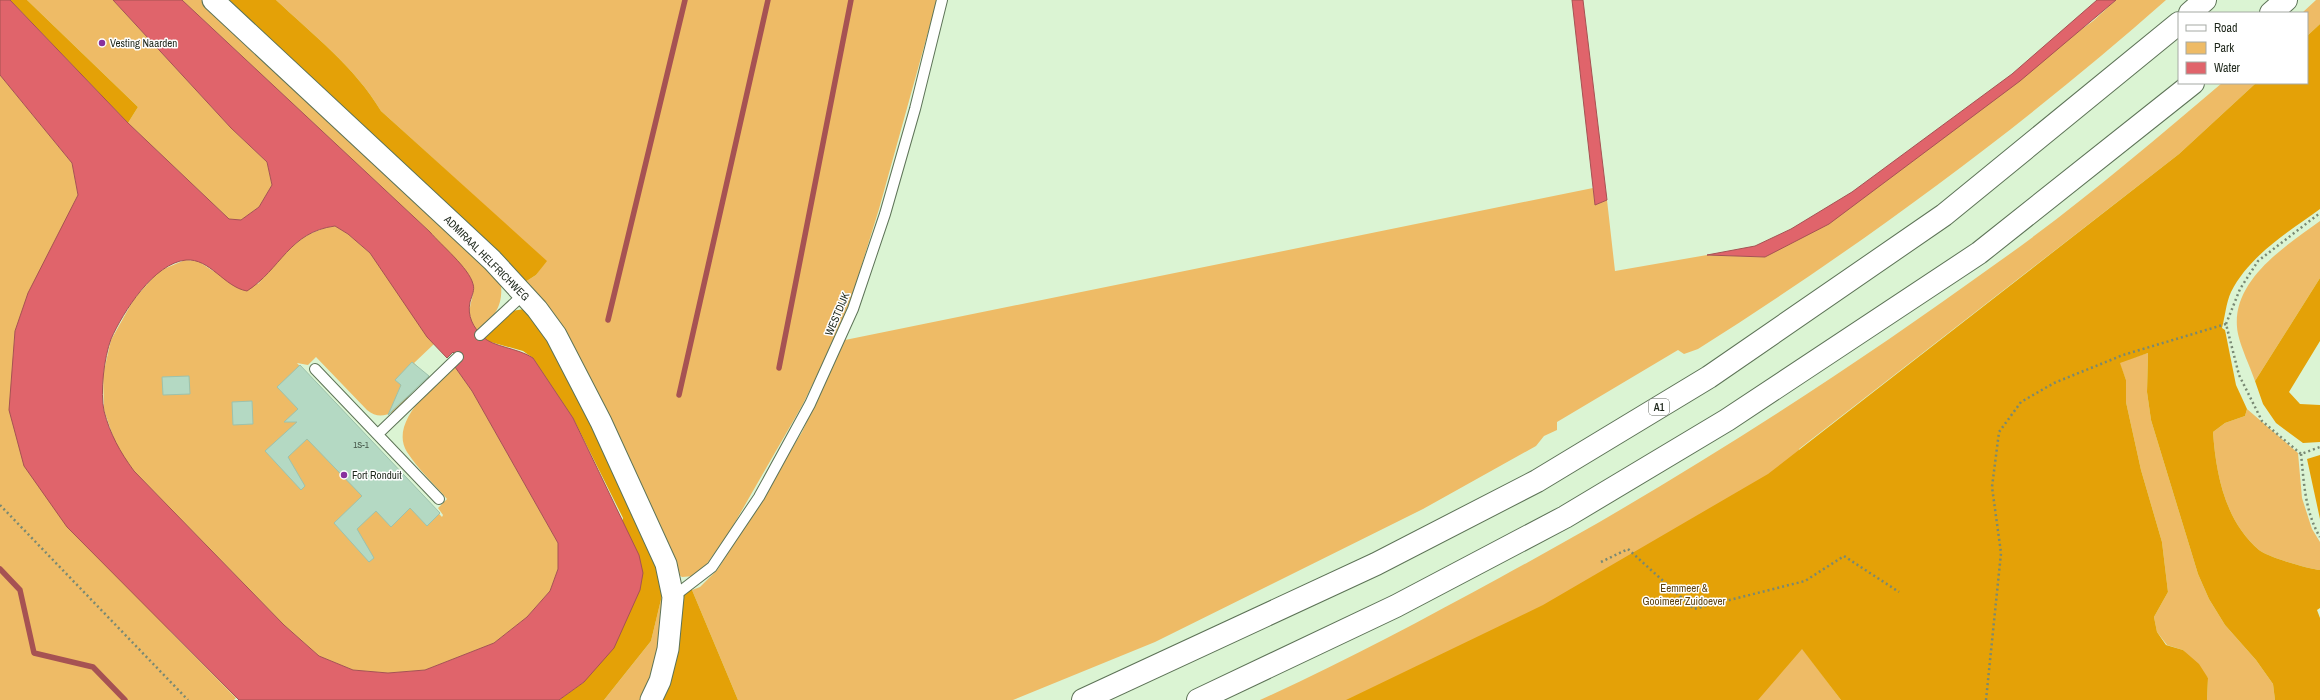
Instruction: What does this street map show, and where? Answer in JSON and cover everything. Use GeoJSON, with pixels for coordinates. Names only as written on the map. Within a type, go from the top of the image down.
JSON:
{"type":"FeatureCollection","features":[{"type":"Feature","properties":{"kind":"highway"},"geometry":{"type":"LineString","coordinates":[[2191,12],[2205,0]]}},
{"type":"Feature","properties":{"kind":"highway"},"geometry":{"type":"LineString","coordinates":[[2272,12],[2286,0]]}},
{"type":"Feature","properties":{"kind":"highway","name":"A1"},"geometry":{"type":"LineString","coordinates":[[1083,700],[1376,564],[1537,482],[1708,377],[1944,215],[2178,24]]}},
{"type":"Feature","properties":{"kind":"highway"},"geometry":{"type":"LineString","coordinates":[[1198,700],[1396,606],[1551,524],[1727,420],[1979,253],[2192,84]]}},
{"type":"Feature","properties":{"kind":"street","name":"ADMIRAAL HELFRICHWEG"},"geometry":{"type":"LineString","coordinates":[[213,0],[486,254],[524,294],[556,335],[601,422],[666,564],[673,597],[668,649],[660,681],[651,700]]}},
{"type":"Feature","properties":{"kind":"lane","name":"WESTDIJK"},"geometry":{"type":"LineString","coordinates":[[673,597],[712,567],[759,497],[810,404],[853,308],[885,214],[915,109],[942,0]]}},
{"type":"Feature","properties":{"kind":"lane"},"geometry":{"type":"LineString","coordinates":[[480,335],[524,294]]}},
{"type":"Feature","properties":{"kind":"lane"},"geometry":{"type":"LineString","coordinates":[[378,434],[458,357]]}},
{"type":"Feature","properties":{"kind":"lane"},"geometry":{"type":"LineString","coordinates":[[315,369],[439,499]]}},
{"type":"Feature","properties":{"kind":"path"},"geometry":{"type":"LineString","coordinates":[[2320,213],[2258,261],[2240,289],[2226,324],[2239,375],[2262,421],[2301,454],[2306,502],[2314,527],[2320,537]]}},
{"type":"Feature","properties":{"kind":"path"},"geometry":{"type":"LineString","coordinates":[[1986,700],[2001,553],[1992,487],[1999,432],[2021,402],[2054,383],[2123,355],[2226,324]]}},
{"type":"Feature","properties":{"kind":"path"},"geometry":{"type":"LineString","coordinates":[[2301,454],[2320,447]]}},
{"type":"Feature","properties":{"kind":"path"},"geometry":{"type":"LineString","coordinates":[[0,505],[188,700]]}},
{"type":"Feature","properties":{"kind":"path"},"geometry":{"type":"LineString","coordinates":[[1601,562],[1628,549],[1694,609],[1805,581],[1844,556],[1899,592]]}},
{"type":"Feature","properties":{"kind":"green space"},"geometry":{"type":"Polygon","coordinates":[[[10,0],[27,0],[138,107],[128,123],[10,0]]]}},
{"type":"Feature","properties":{"kind":"green space"},"geometry":{"type":"Polygon","coordinates":[[[27,0],[113,0],[231,128],[267,162],[272,185],[259,207],[241,220],[229,219],[128,123],[138,107],[27,0]]]}},
{"type":"Feature","properties":{"kind":"green space"},"geometry":{"type":"Polygon","coordinates":[[[182,0],[204,0],[501,283],[501,299],[499,305],[493,315],[477,331],[470,317],[473,283],[430,232],[182,0]]]}},
{"type":"Feature","properties":{"kind":"green space"},"geometry":{"type":"Polygon","coordinates":[[[219,0],[276,0],[346,66],[359,80],[381,111],[547,261],[536,275],[522,284],[219,0]]]}},
{"type":"Feature","properties":{"kind":"green space"},"geometry":{"type":"Polygon","coordinates":[[[276,0],[937,0],[879,209],[847,313],[803,404],[730,531],[704,568],[694,576],[682,577],[675,572],[522,284],[536,275],[546,261],[381,111],[359,80],[346,66],[276,0]]]}},
{"type":"Feature","properties":{"kind":"green space"},"geometry":{"type":"Polygon","coordinates":[[[2116,0],[2166,0],[2111,48],[1997,140],[1880,227],[1820,269],[1698,349],[1684,354],[1678,350],[1557,422],[1557,430],[1544,436],[1536,446],[1423,509],[1155,642],[1013,700],[738,700],[692,590],[700,587],[718,569],[802,432],[845,340],[1593,188],[1595,205],[1607,200],[1615,271],[1707,255],[1765,257],[2093,21],[2116,0]]]}},
{"type":"Feature","properties":{"kind":"green space"},"geometry":{"type":"Polygon","coordinates":[[[2316,0],[2320,0],[2320,24],[2308,35],[2308,12],[2303,12],[2316,0]]]}},
{"type":"Feature","properties":{"kind":"green space"},"geometry":{"type":"Polygon","coordinates":[[[2320,24],[2320,209],[2270,246],[2259,256],[2239,279],[2229,296],[2222,328],[2225,330],[2236,385],[2247,409],[2245,416],[2225,423],[2213,432],[2214,448],[2224,496],[2230,511],[2247,538],[2263,553],[2298,565],[2320,570],[2320,608],[2317,610],[2320,618],[2320,700],[2275,700],[2273,684],[2256,660],[2225,625],[2209,599],[2198,574],[2151,420],[2147,392],[2148,353],[2120,363],[2126,380],[2126,402],[2141,470],[2162,542],[2168,592],[2154,617],[2157,632],[2166,645],[2183,650],[2199,664],[2208,678],[2207,700],[1841,700],[1802,649],[1758,700],[1346,700],[1543,605],[1768,474],[2179,154],[2255,84],[2308,84],[2308,35],[2320,24]]]}},
{"type":"Feature","properties":{"kind":"green space"},"geometry":{"type":"Polygon","coordinates":[[[0,75],[72,163],[78,195],[15,331],[12,381],[170,631],[236,698],[234,700],[0,700],[0,75]]]}},
{"type":"Feature","properties":{"kind":"green space","name":"Eemmeer & Gooimeer Zuidoever"},"geometry":{"type":"Polygon","coordinates":[[[2221,84],[2255,84],[2179,154],[1799,449],[1785,667],[1802,648],[1841,700],[1260,700],[1412,625],[1501,577],[1565,542],[1692,467],[1877,348],[1937,306],[2055,220],[2167,130],[2221,84]]]}},
{"type":"Feature","properties":{"kind":"green space"},"geometry":{"type":"Polygon","coordinates":[[[2320,221],[2320,278],[2255,381],[2242,347],[2237,327],[2238,310],[2244,294],[2253,279],[2278,252],[2320,221]]]}},
{"type":"Feature","properties":{"kind":"green space"},"geometry":{"type":"Polygon","coordinates":[[[335,226],[348,234],[370,253],[434,344],[414,363],[427,376],[408,395],[406,404],[387,414],[377,415],[372,414],[367,410],[316,357],[308,365],[297,363],[442,517],[443,515],[438,508],[447,499],[407,452],[403,440],[404,428],[409,416],[426,393],[455,367],[472,391],[558,543],[558,569],[550,591],[527,617],[494,643],[425,670],[388,673],[353,670],[319,656],[284,625],[134,471],[117,448],[104,410],[103,375],[111,340],[134,299],[159,271],[185,260],[198,261],[213,271],[258,284],[283,256],[301,240],[322,229],[335,226]]]}},
{"type":"Feature","properties":{"kind":"green space"},"geometry":{"type":"Polygon","coordinates":[[[2320,278],[2320,341],[2289,392],[2300,404],[2320,405],[2320,442],[2303,443],[2276,423],[2263,404],[2255,381],[2320,278]]]}},
{"type":"Feature","properties":{"kind":"green space"},"geometry":{"type":"Polygon","coordinates":[[[524,309],[534,313],[592,415],[664,587],[651,641],[604,700],[559,700],[584,682],[623,518],[573,418],[533,358],[523,351],[487,341],[484,338],[512,311],[524,309]]]}},
{"type":"Feature","properties":{"kind":"green space"},"geometry":{"type":"Polygon","coordinates":[[[2148,353],[2147,392],[2151,420],[2198,574],[2209,599],[2225,625],[2256,660],[2273,684],[2275,700],[2207,700],[2208,678],[2183,650],[2167,645],[2157,632],[2154,617],[2168,592],[2162,542],[2141,470],[2126,402],[2126,380],[2119,362],[2148,353]]]}},
{"type":"Feature","properties":{"kind":"green space"},"geometry":{"type":"Polygon","coordinates":[[[2247,409],[2298,453],[2302,498],[2312,529],[2320,542],[2320,570],[2288,562],[2263,553],[2247,538],[2230,511],[2220,480],[2214,448],[2213,432],[2225,423],[2245,416],[2247,409]]]}},
{"type":"Feature","properties":{"kind":"green space"},"geometry":{"type":"Polygon","coordinates":[[[2320,455],[2320,519],[2307,459],[2320,455]]]}},
{"type":"Feature","properties":{"kind":"green space"},"geometry":{"type":"Polygon","coordinates":[[[664,587],[662,646],[643,700],[604,700],[651,641],[664,587]]]}},
{"type":"Feature","properties":{"kind":"green space"},"geometry":{"type":"Polygon","coordinates":[[[689,589],[692,590],[738,700],[656,700],[676,603],[689,589]]]}},
{"type":"Feature","properties":{"kind":"water"},"geometry":{"type":"Polygon","coordinates":[[[0,0],[10,0],[128,123],[229,219],[241,220],[259,207],[272,185],[267,162],[231,128],[113,0],[182,0],[430,232],[466,271],[474,286],[469,312],[470,317],[479,333],[493,343],[533,358],[573,418],[639,555],[643,573],[640,590],[614,648],[584,682],[559,700],[239,700],[67,527],[24,466],[9,410],[15,331],[28,293],[78,195],[72,163],[0,75],[0,0]],[[335,226],[319,230],[307,236],[286,252],[259,282],[247,291],[231,284],[210,268],[195,261],[186,260],[174,263],[162,270],[141,290],[123,316],[111,339],[103,375],[102,394],[104,411],[116,442],[134,471],[284,625],[319,656],[353,670],[388,673],[425,670],[494,643],[527,617],[550,591],[558,569],[558,543],[472,391],[455,367],[461,360],[453,352],[447,358],[427,337],[370,253],[348,234],[335,226]]]}},
{"type":"Feature","properties":{"kind":"water"},"geometry":{"type":"Polygon","coordinates":[[[1572,0],[1583,0],[1607,200],[1595,205],[1572,0]]]}},
{"type":"Feature","properties":{"kind":"water"},"geometry":{"type":"Polygon","coordinates":[[[2097,0],[2116,0],[2020,81],[1829,224],[1765,257],[1707,255],[1755,246],[1791,229],[1852,192],[2012,74],[2097,0]]]}},
{"type":"Feature","properties":{"kind":"building"},"geometry":{"type":"Polygon","coordinates":[[[412,362],[429,376],[388,415],[401,385],[395,380],[412,362]]]}},
{"type":"Feature","properties":{"kind":"building"},"geometry":{"type":"Polygon","coordinates":[[[300,365],[440,513],[427,526],[410,508],[391,527],[376,511],[357,529],[374,558],[369,562],[334,523],[362,496],[307,439],[288,457],[305,486],[301,490],[265,451],[297,422],[284,422],[298,409],[277,387],[300,365]]]}},
{"type":"Feature","properties":{"kind":"building"},"geometry":{"type":"Polygon","coordinates":[[[189,376],[190,394],[163,395],[162,377],[189,376]]]}},
{"type":"Feature","properties":{"kind":"building"},"geometry":{"type":"Polygon","coordinates":[[[252,401],[253,424],[233,425],[232,402],[252,401]]]}},
{"type":"Feature","properties":{"kind":"waterway"},"geometry":{"type":"LineString","coordinates":[[608,320],[685,0]]}},
{"type":"Feature","properties":{"kind":"waterway"},"geometry":{"type":"LineString","coordinates":[[679,395],[768,0]]}},
{"type":"Feature","properties":{"kind":"waterway"},"geometry":{"type":"LineString","coordinates":[[779,368],[851,0]]}},
{"type":"Feature","properties":{"kind":"waterway"},"geometry":{"type":"LineString","coordinates":[[0,569],[20,590],[34,653],[93,667],[125,700]]}},
{"type":"Feature","properties":{"kind":"place","name":"Vesting Naarden"},"geometry":{"type":"Point","coordinates":[102,43]}},
{"type":"Feature","properties":{"kind":"place","name":"Fort Ronduit"},"geometry":{"type":"Point","coordinates":[344,475]}}]}
